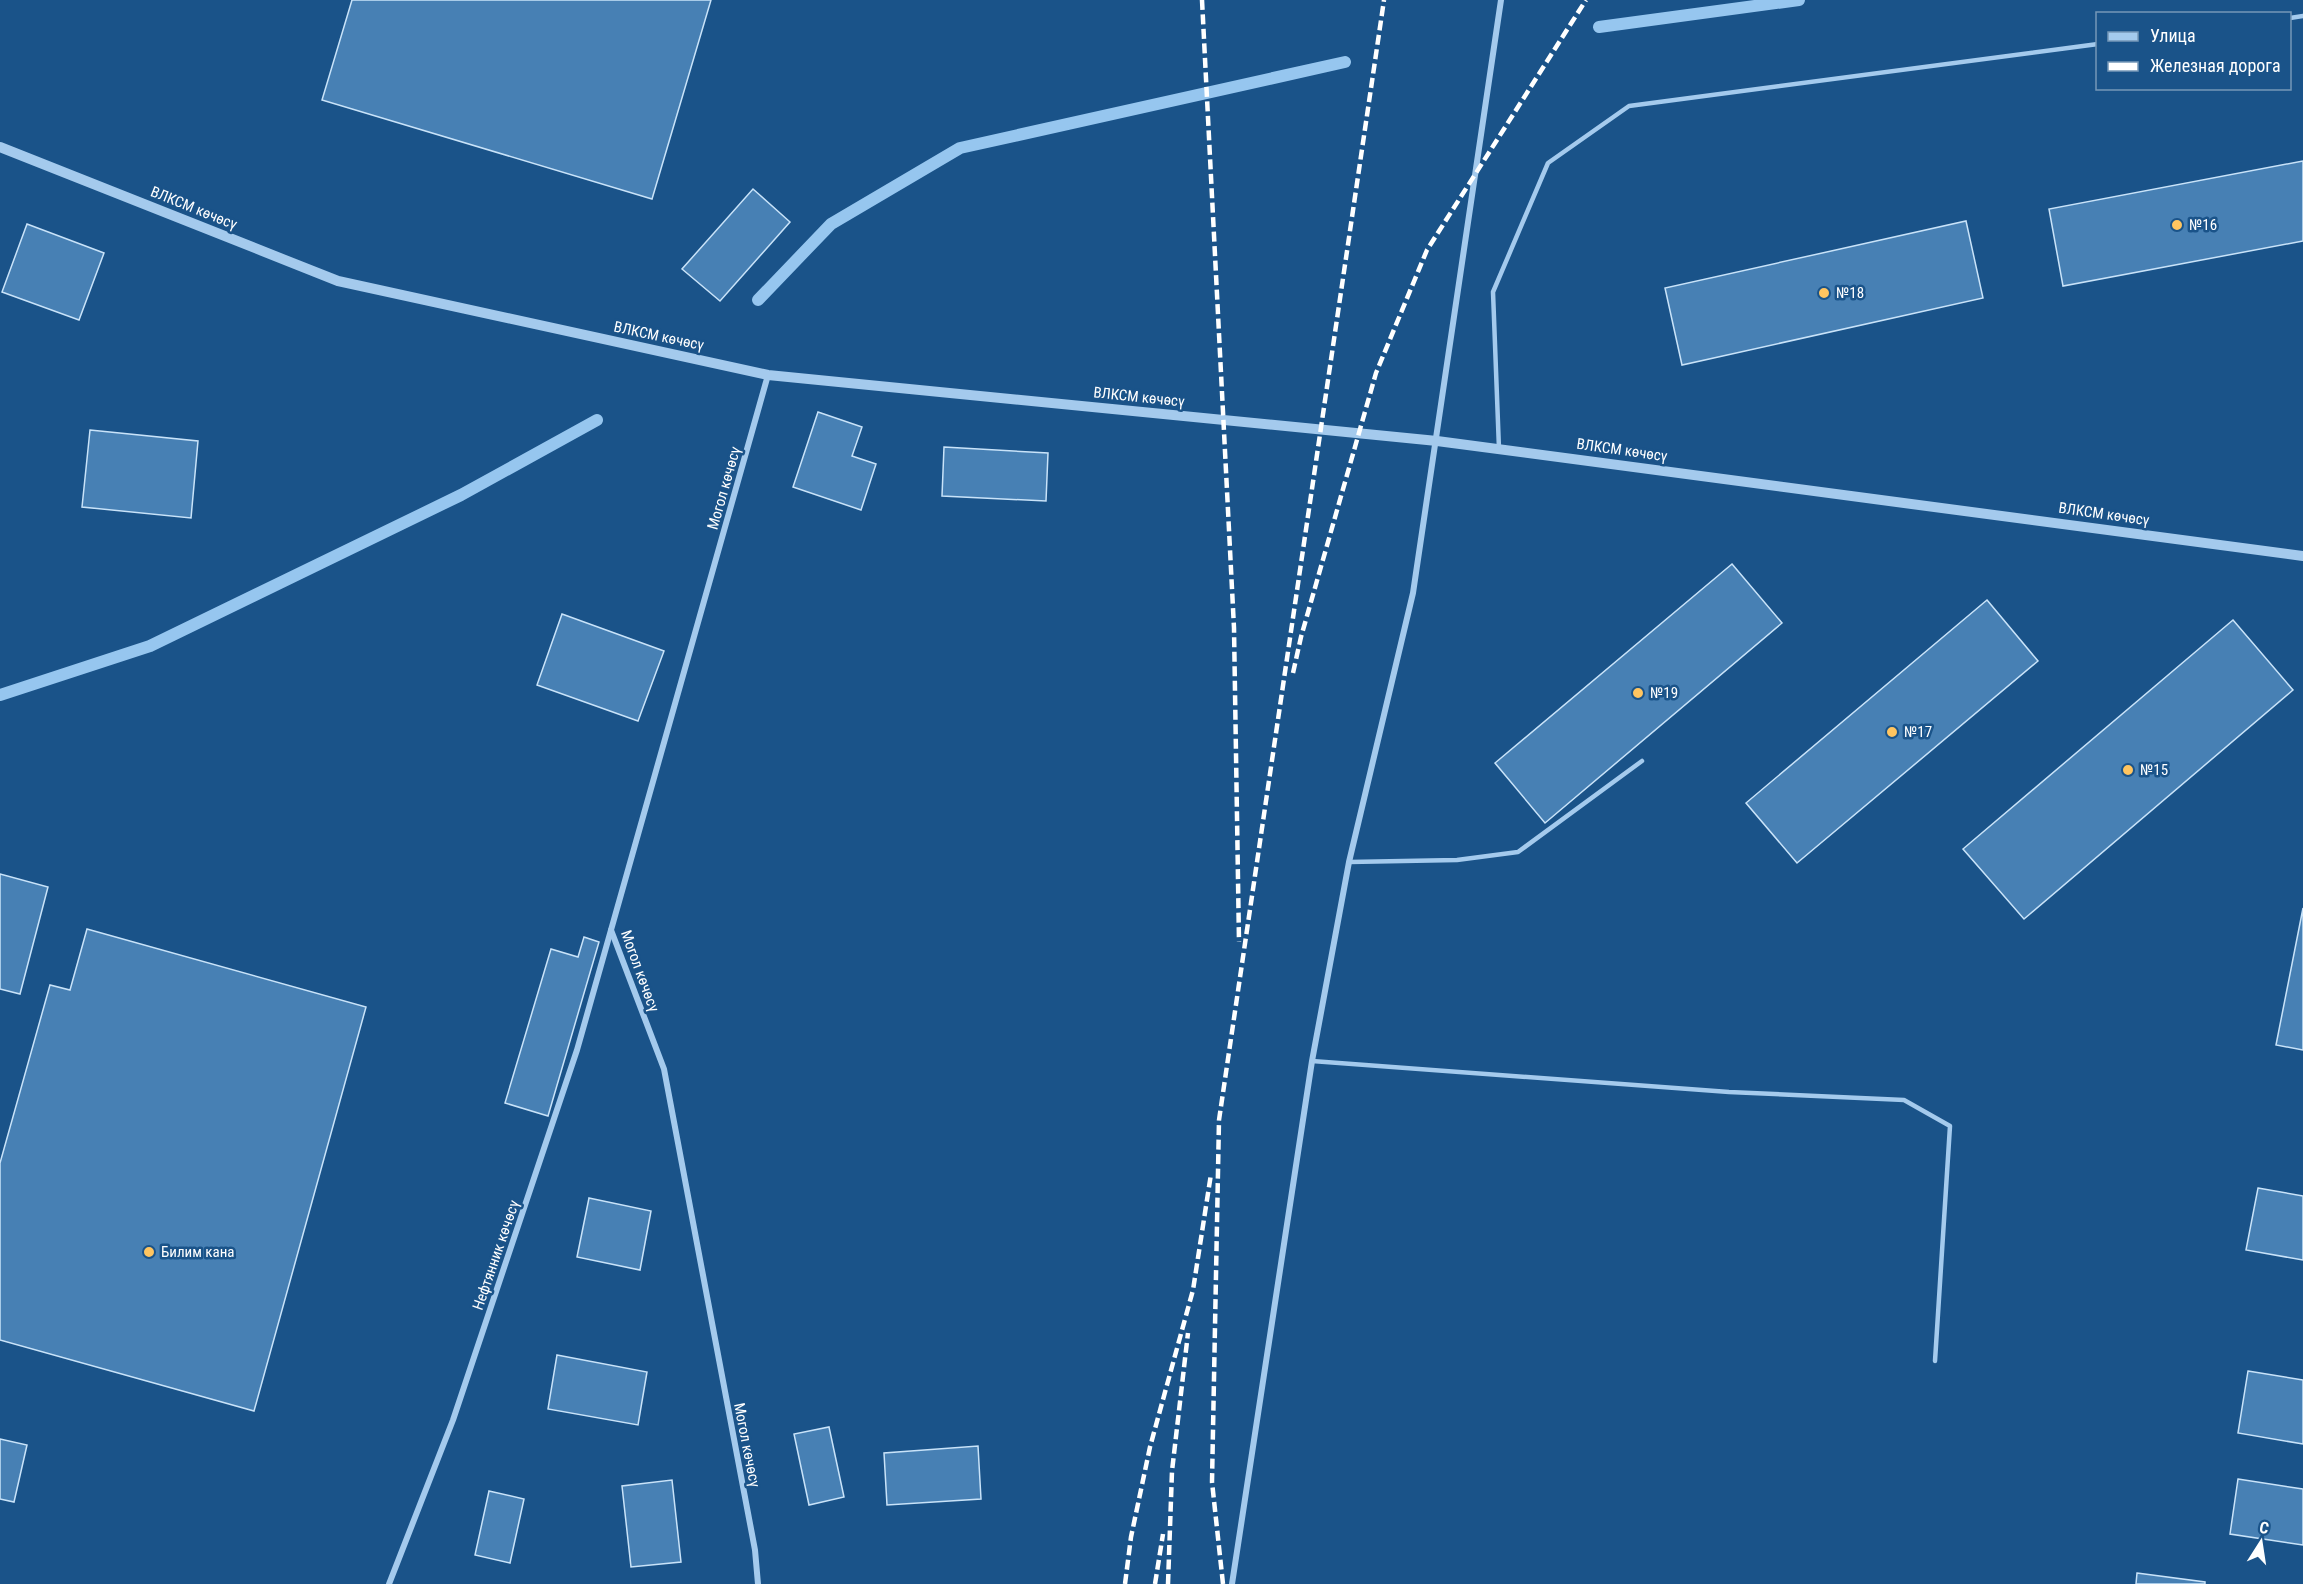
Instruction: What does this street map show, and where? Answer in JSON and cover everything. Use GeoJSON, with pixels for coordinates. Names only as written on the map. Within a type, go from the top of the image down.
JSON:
{"type":"FeatureCollection","features":[{"type":"Feature","properties":{"kind":"street"},"geometry":{"type":"LineString","coordinates":[[1232,1584],[1312,1061],[1349,862],[1413,593],[1501,0]]}},
{"type":"Feature","properties":{"kind":"street","name":"ВЛКСМ көчөсү"},"geometry":{"type":"LineString","coordinates":[[0,147],[338,281],[768,375],[1437,441],[2303,556]]}},
{"type":"Feature","properties":{"kind":"street","name":"Могол көчөсү"},"geometry":{"type":"LineString","coordinates":[[758,1584],[755,1550],[664,1069],[611,930],[768,375]]}},
{"type":"Feature","properties":{"kind":"street","name":"Нефтянник көчөсү"},"geometry":{"type":"LineString","coordinates":[[389,1584],[461,1398],[578,1050],[611,930]]}},
{"type":"Feature","properties":{"kind":"lane"},"geometry":{"type":"LineString","coordinates":[[1499,449],[1493,292],[1548,163],[1629,106],[2096,44]]}},
{"type":"Feature","properties":{"kind":"lane"},"geometry":{"type":"LineString","coordinates":[[1349,862],[1457,860],[1518,852],[1642,761]]}},
{"type":"Feature","properties":{"kind":"lane"},"geometry":{"type":"LineString","coordinates":[[1312,1061],[1729,1092],[1904,1100],[1950,1126],[1935,1361]]}},
{"type":"Feature","properties":{"kind":"building"},"geometry":{"type":"Polygon","coordinates":[[[352,0],[711,0],[652,199],[322,100],[352,0]]]}},
{"type":"Feature","properties":{"kind":"building","name":"№16"},"geometry":{"type":"Polygon","coordinates":[[[2303,161],[2303,241],[2063,286],[2049,209],[2303,161]]]}},
{"type":"Feature","properties":{"kind":"building"},"geometry":{"type":"Polygon","coordinates":[[[753,189],[790,222],[720,301],[682,269],[753,189]]]}},
{"type":"Feature","properties":{"kind":"building","name":"№18"},"geometry":{"type":"Polygon","coordinates":[[[1966,221],[1983,298],[1682,365],[1665,288],[1966,221]]]}},
{"type":"Feature","properties":{"kind":"building"},"geometry":{"type":"Polygon","coordinates":[[[27,224],[104,253],[79,320],[2,292],[27,224]]]}},
{"type":"Feature","properties":{"kind":"building"},"geometry":{"type":"Polygon","coordinates":[[[818,412],[862,427],[852,456],[876,464],[861,510],[793,487],[818,412]]]}},
{"type":"Feature","properties":{"kind":"building"},"geometry":{"type":"Polygon","coordinates":[[[90,430],[198,441],[191,518],[82,507],[90,430]]]}},
{"type":"Feature","properties":{"kind":"building"},"geometry":{"type":"Polygon","coordinates":[[[944,447],[1048,453],[1046,501],[942,496],[944,447]]]}},
{"type":"Feature","properties":{"kind":"building","name":"№19"},"geometry":{"type":"Polygon","coordinates":[[[1732,564],[1782,623],[1545,823],[1495,763],[1732,564]]]}},
{"type":"Feature","properties":{"kind":"building","name":"№17"},"geometry":{"type":"Polygon","coordinates":[[[1987,600],[2038,661],[1797,863],[1746,803],[1987,600]]]}},
{"type":"Feature","properties":{"kind":"building"},"geometry":{"type":"Polygon","coordinates":[[[562,614],[664,651],[638,721],[537,685],[562,614]]]}},
{"type":"Feature","properties":{"kind":"building","name":"№15"},"geometry":{"type":"Polygon","coordinates":[[[2233,620],[2293,690],[2024,919],[1963,849],[2233,620]]]}},
{"type":"Feature","properties":{"kind":"building"},"geometry":{"type":"Polygon","coordinates":[[[0,874],[48,887],[20,994],[0,989],[0,874]]]}},
{"type":"Feature","properties":{"kind":"building"},"geometry":{"type":"Polygon","coordinates":[[[2303,908],[2303,1050],[2276,1045],[2303,908]]]}},
{"type":"Feature","properties":{"kind":"building","name":"Билим кана"},"geometry":{"type":"Polygon","coordinates":[[[87,929],[366,1007],[254,1411],[0,1340],[0,1163],[50,985],[70,990],[87,929]]]}},
{"type":"Feature","properties":{"kind":"building"},"geometry":{"type":"Polygon","coordinates":[[[584,937],[599,942],[548,1116],[505,1103],[551,949],[578,957],[584,937]]]}},
{"type":"Feature","properties":{"kind":"building"},"geometry":{"type":"Polygon","coordinates":[[[2258,1188],[2303,1196],[2303,1260],[2246,1250],[2258,1188]]]}},
{"type":"Feature","properties":{"kind":"building"},"geometry":{"type":"Polygon","coordinates":[[[589,1198],[651,1211],[640,1270],[577,1257],[589,1198]]]}},
{"type":"Feature","properties":{"kind":"building"},"geometry":{"type":"Polygon","coordinates":[[[557,1355],[647,1372],[638,1425],[548,1409],[557,1355]]]}},
{"type":"Feature","properties":{"kind":"building"},"geometry":{"type":"Polygon","coordinates":[[[2248,1371],[2303,1380],[2303,1444],[2238,1433],[2248,1371]]]}},
{"type":"Feature","properties":{"kind":"building"},"geometry":{"type":"Polygon","coordinates":[[[829,1427],[844,1497],[809,1505],[794,1434],[829,1427]]]}},
{"type":"Feature","properties":{"kind":"building"},"geometry":{"type":"Polygon","coordinates":[[[0,1439],[27,1445],[14,1502],[0,1499],[0,1439]]]}},
{"type":"Feature","properties":{"kind":"building"},"geometry":{"type":"Polygon","coordinates":[[[978,1446],[981,1499],[887,1505],[884,1453],[978,1446]]]}},
{"type":"Feature","properties":{"kind":"building"},"geometry":{"type":"Polygon","coordinates":[[[2238,1479],[2303,1489],[2303,1545],[2230,1534],[2238,1479]]]}},
{"type":"Feature","properties":{"kind":"building"},"geometry":{"type":"Polygon","coordinates":[[[672,1480],[681,1562],[631,1567],[622,1486],[672,1480]]]}},
{"type":"Feature","properties":{"kind":"building"},"geometry":{"type":"Polygon","coordinates":[[[489,1491],[524,1499],[510,1563],[475,1555],[489,1491]]]}},
{"type":"Feature","properties":{"kind":"building"},"geometry":{"type":"Polygon","coordinates":[[[2137,1573],[2205,1582],[2205,1584],[2136,1584],[2137,1573]]]}},
{"type":"Feature","properties":{"kind":"waterway"},"geometry":{"type":"LineString","coordinates":[[1599,27],[1799,0]]}},
{"type":"Feature","properties":{"kind":"waterway"},"geometry":{"type":"LineString","coordinates":[[758,300],[831,224],[960,148],[1345,62]]}},
{"type":"Feature","properties":{"kind":"waterway"},"geometry":{"type":"LineString","coordinates":[[0,695],[150,646],[461,495],[597,420]]}},
{"type":"Feature","properties":{"kind":"railway"},"geometry":{"type":"LineString","coordinates":[[1202,0],[1234,628],[1239,942]]}},
{"type":"Feature","properties":{"kind":"railway"},"geometry":{"type":"LineString","coordinates":[[1223,1584],[1212,1482],[1219,1120],[1384,0]]}},
{"type":"Feature","properties":{"kind":"railway"},"geometry":{"type":"LineString","coordinates":[[1293,673],[1301,637],[1376,373],[1427,250],[1586,0]]}},
{"type":"Feature","properties":{"kind":"railway"},"geometry":{"type":"LineString","coordinates":[[1125,1584],[1131,1537],[1150,1447],[1193,1290],[1211,1174]]}},
{"type":"Feature","properties":{"kind":"railway"},"geometry":{"type":"LineString","coordinates":[[1168,1584],[1172,1471],[1188,1333]]}},
{"type":"Feature","properties":{"kind":"railway"},"geometry":{"type":"LineString","coordinates":[[1155,1584],[1163,1534]]}},
{"type":"Feature","properties":{"kind":"place","name":"№16"},"geometry":{"type":"Point","coordinates":[2177,225]}},
{"type":"Feature","properties":{"kind":"place","name":"№18"},"geometry":{"type":"Point","coordinates":[1824,293]}},
{"type":"Feature","properties":{"kind":"place","name":"№19"},"geometry":{"type":"Point","coordinates":[1638,693]}},
{"type":"Feature","properties":{"kind":"place","name":"№17"},"geometry":{"type":"Point","coordinates":[1892,732]}},
{"type":"Feature","properties":{"kind":"place","name":"№15"},"geometry":{"type":"Point","coordinates":[2128,770]}},
{"type":"Feature","properties":{"kind":"place","name":"Билим кана"},"geometry":{"type":"Point","coordinates":[149,1252]}}]}
